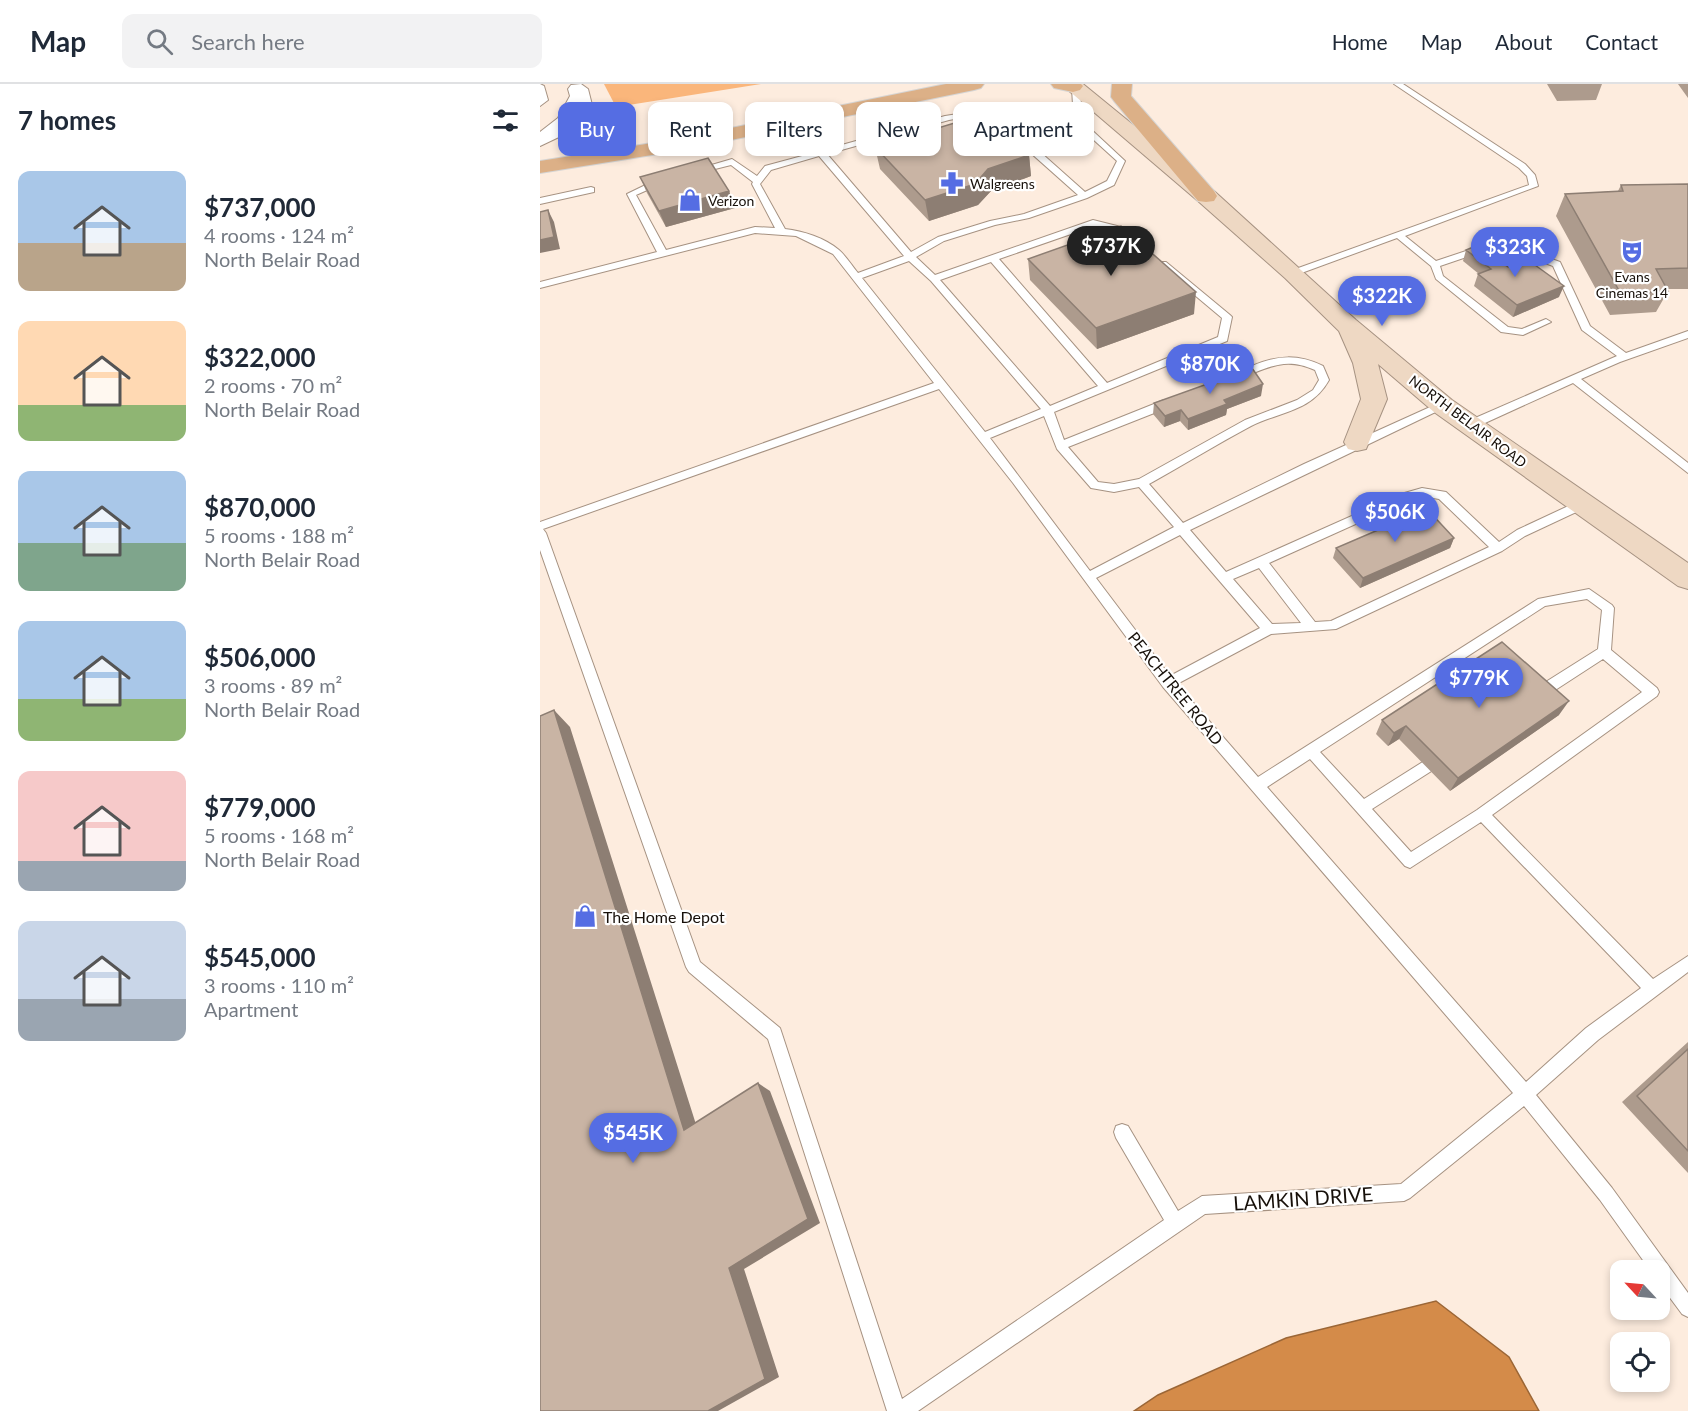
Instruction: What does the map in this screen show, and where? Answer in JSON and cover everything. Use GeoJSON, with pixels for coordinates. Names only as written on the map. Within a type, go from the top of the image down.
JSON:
{"type":"FeatureCollection","features":[{"type":"Feature","properties":{"kind":"main road"},"geometry":{"type":"LineString","coordinates":[[844,111],[974,84]]}},
{"type":"Feature","properties":{"kind":"main road"},"geometry":{"type":"LineString","coordinates":[[1122,84],[1121,97],[1206,196]]}},
{"type":"Feature","properties":{"kind":"main road","name":"NORTH BELAIR ROAD"},"geometry":{"type":"LineString","coordinates":[[1070,86],[1206,196],[1293,273],[1347,325],[1443,406],[1688,578]]}},
{"type":"Feature","properties":{"kind":"main road"},"geometry":{"type":"LineString","coordinates":[[540,168],[745,131]]}},
{"type":"Feature","properties":{"kind":"main road"},"geometry":{"type":"LineString","coordinates":[[540,152],[558,148]]}},
{"type":"Feature","properties":{"kind":"main road"},"geometry":{"type":"LineString","coordinates":[[1347,325],[1365,363],[1374,399],[1358,442]]}},
{"type":"Feature","properties":{"kind":"street"},"geometry":{"type":"LineString","coordinates":[[540,140],[563,126],[573,113],[578,90]]}},
{"type":"Feature","properties":{"kind":"lane"},"geometry":{"type":"LineString","coordinates":[[1293,273],[1534,186],[1531,176],[1522,166],[1398,84]]}},
{"type":"Feature","properties":{"kind":"lane"},"geometry":{"type":"LineString","coordinates":[[540,86],[544,100],[540,104]]}},
{"type":"Feature","properties":{"kind":"lane"},"geometry":{"type":"LineString","coordinates":[[856,278],[910,257],[941,239],[993,223],[1026,216],[1084,196],[1111,183],[1121,161],[1078,122],[1070,86]]}},
{"type":"Feature","properties":{"kind":"lane"},"geometry":{"type":"LineString","coordinates":[[844,148],[948,118],[977,113],[999,120],[1084,196]]}},
{"type":"Feature","properties":{"kind":"lane"},"geometry":{"type":"LineString","coordinates":[[781,230],[756,184],[768,168],[814,156]]}},
{"type":"Feature","properties":{"kind":"lane"},"geometry":{"type":"LineString","coordinates":[[824,156],[910,257],[934,279],[1047,409],[1061,446],[1095,485],[1114,488],[1142,483],[1248,423],[1301,403],[1317,392],[1323,380],[1319,368],[1304,360],[1283,358],[1223,382]]}},
{"type":"Feature","properties":{"kind":"lane"},"geometry":{"type":"LineString","coordinates":[[689,172],[732,162],[758,181]]}},
{"type":"Feature","properties":{"kind":"lane"},"geometry":{"type":"LineString","coordinates":[[663,254],[631,194],[668,178]]}},
{"type":"Feature","properties":{"kind":"lane"},"geometry":{"type":"LineString","coordinates":[[540,201],[591,190]]}},
{"type":"Feature","properties":{"kind":"lane"},"geometry":{"type":"LineString","coordinates":[[934,279],[994,260],[1093,223],[1122,230],[1139,244]]}},
{"type":"Feature","properties":{"kind":"lane","name":"PEACHTREE ROAD"},"geometry":{"type":"LineString","coordinates":[[540,285],[755,230],[781,230],[809,236],[836,252],[983,437],[1168,683],[1525,1094],[1606,1194],[1688,1308]]}},
{"type":"Feature","properties":{"kind":"lane"},"geometry":{"type":"LineString","coordinates":[[1400,236],[1434,265],[1439,277],[1505,330],[1523,332],[1546,322]]}},
{"type":"Feature","properties":{"kind":"lane"},"geometry":{"type":"LineString","coordinates":[[1434,265],[1500,243],[1557,264],[1586,328],[1625,357]]}},
{"type":"Feature","properties":{"kind":"lane"},"geometry":{"type":"LineString","coordinates":[[983,437],[1223,339],[1227,317],[1157,259]]}},
{"type":"Feature","properties":{"kind":"lane"},"geometry":{"type":"LineString","coordinates":[[994,260],[1104,386]]}},
{"type":"Feature","properties":{"kind":"lane"},"geometry":{"type":"LineString","coordinates":[[1470,425],[1625,357],[1688,334]]}},
{"type":"Feature","properties":{"kind":"lane"},"geometry":{"type":"LineString","coordinates":[[1574,379],[1688,469]]}},
{"type":"Feature","properties":{"kind":"lane"},"geometry":{"type":"LineString","coordinates":[[540,526],[941,384]]}},
{"type":"Feature","properties":{"kind":"lane"},"geometry":{"type":"LineString","coordinates":[[1061,446],[1180,399]]}},
{"type":"Feature","properties":{"kind":"lane"},"geometry":{"type":"LineString","coordinates":[[1088,577],[1358,442],[1443,406]]}},
{"type":"Feature","properties":{"kind":"lane"},"geometry":{"type":"LineString","coordinates":[[1142,483],[1269,629]]}},
{"type":"Feature","properties":{"kind":"lane"},"geometry":{"type":"LineString","coordinates":[[1224,578],[1405,496],[1422,492],[1442,495],[1498,548]]}},
{"type":"Feature","properties":{"kind":"lane"},"geometry":{"type":"LineString","coordinates":[[1168,683],[1269,629],[1332,626],[1498,548],[1521,532],[1583,504]]}},
{"type":"Feature","properties":{"kind":"lane"},"geometry":{"type":"LineString","coordinates":[[540,533],[694,967],[774,1034],[899,1411]]}},
{"type":"Feature","properties":{"kind":"lane"},"geometry":{"type":"LineString","coordinates":[[1261,562],[1312,627]]}},
{"type":"Feature","properties":{"kind":"lane"},"geometry":{"type":"LineString","coordinates":[[1258,785],[1542,602],[1589,594],[1608,608],[1604,652]]}},
{"type":"Feature","properties":{"kind":"lane"},"geometry":{"type":"LineString","coordinates":[[1527,702],[1604,652]]}},
{"type":"Feature","properties":{"kind":"lane"},"geometry":{"type":"LineString","coordinates":[[1311,751],[1410,861],[1482,814],[1652,692],[1604,652]]}},
{"type":"Feature","properties":{"kind":"lane"},"geometry":{"type":"LineString","coordinates":[[1362,808],[1449,752]]}},
{"type":"Feature","properties":{"kind":"lane"},"geometry":{"type":"LineString","coordinates":[[1482,814],[1652,989]]}},
{"type":"Feature","properties":{"kind":"lane","name":"LAMKIN DRIVE"},"geometry":{"type":"LineString","coordinates":[[899,1411],[1202,1205],[1404,1192],[1525,1094],[1592,1034],[1688,963]]}},
{"type":"Feature","properties":{"kind":"lane"},"geometry":{"type":"LineString","coordinates":[[1122,1132],[1176,1224]]}},
{"type":"Feature","properties":{"kind":"shaded area"},"geometry":{"type":"Polygon","coordinates":[[[604,84],[761,84],[636,104],[636,102],[613,102],[604,84]]]}},
{"type":"Feature","properties":{"kind":"shaded area"},"geometry":{"type":"Polygon","coordinates":[[[1436,1301],[1509,1357],[1539,1411],[1134,1411],[1158,1395],[1286,1338],[1436,1301]]]}},
{"type":"Feature","properties":{"kind":"building"},"geometry":{"type":"Polygon","coordinates":[[[953,123],[953,156],[1026,156],[988,169],[975,184],[925,200],[883,156],[941,156],[941,127],[953,123]]]}},
{"type":"Feature","properties":{"kind":"building"},"geometry":{"type":"Polygon","coordinates":[[[708,158],[729,191],[659,211],[640,177],[708,158]]]}},
{"type":"Feature","properties":{"kind":"building","name":"Evans Cinemas 14"},"geometry":{"type":"Polygon","coordinates":[[[1688,184],[1688,268],[1656,269],[1668,291],[1621,294],[1565,194],[1623,191],[1621,185],[1688,184]]]}},
{"type":"Feature","properties":{"kind":"building"},"geometry":{"type":"Polygon","coordinates":[[[548,210],[554,237],[540,240],[540,212],[548,210]]]}},
{"type":"Feature","properties":{"kind":"building"},"geometry":{"type":"Polygon","coordinates":[[[1121,226],[1196,292],[1096,328],[1028,259],[1121,226]]]}},
{"type":"Feature","properties":{"kind":"building"},"geometry":{"type":"Polygon","coordinates":[[[1478,245],[1508,267],[1528,260],[1564,286],[1517,305],[1478,274],[1491,269],[1466,250],[1478,245]]]}},
{"type":"Feature","properties":{"kind":"building"},"geometry":{"type":"Polygon","coordinates":[[[1252,368],[1263,384],[1224,400],[1227,404],[1188,419],[1181,410],[1165,416],[1154,403],[1252,368]]]}},
{"type":"Feature","properties":{"kind":"building"},"geometry":{"type":"Polygon","coordinates":[[[1427,509],[1454,538],[1363,578],[1336,548],[1427,509]]]}},
{"type":"Feature","properties":{"kind":"building"},"geometry":{"type":"Polygon","coordinates":[[[1502,642],[1569,701],[1458,778],[1406,726],[1394,733],[1382,720],[1502,642]]]}},
{"type":"Feature","properties":{"kind":"building","name":"The Home Depot"},"geometry":{"type":"Polygon","coordinates":[[[554,710],[684,1130],[758,1083],[808,1219],[729,1268],[765,1379],[708,1411],[540,1411],[540,716],[554,710]]]}},
{"type":"Feature","properties":{"kind":"building"},"geometry":{"type":"Polygon","coordinates":[[[1688,1049],[1688,1151],[1637,1096],[1688,1049]]]}},
{"type":"Feature","properties":{"kind":"place","name":"Walgreens"},"geometry":{"type":"Point","coordinates":[952,183]}},
{"type":"Feature","properties":{"kind":"place","name":"Verizon"},"geometry":{"type":"Point","coordinates":[690,200]}},
{"type":"Feature","properties":{"kind":"place","name":"Evans Cinemas 14"},"geometry":{"type":"Point","coordinates":[1632,252]}},
{"type":"Feature","properties":{"kind":"place","name":"The Home Depot"},"geometry":{"type":"Point","coordinates":[585,916]}}]}
